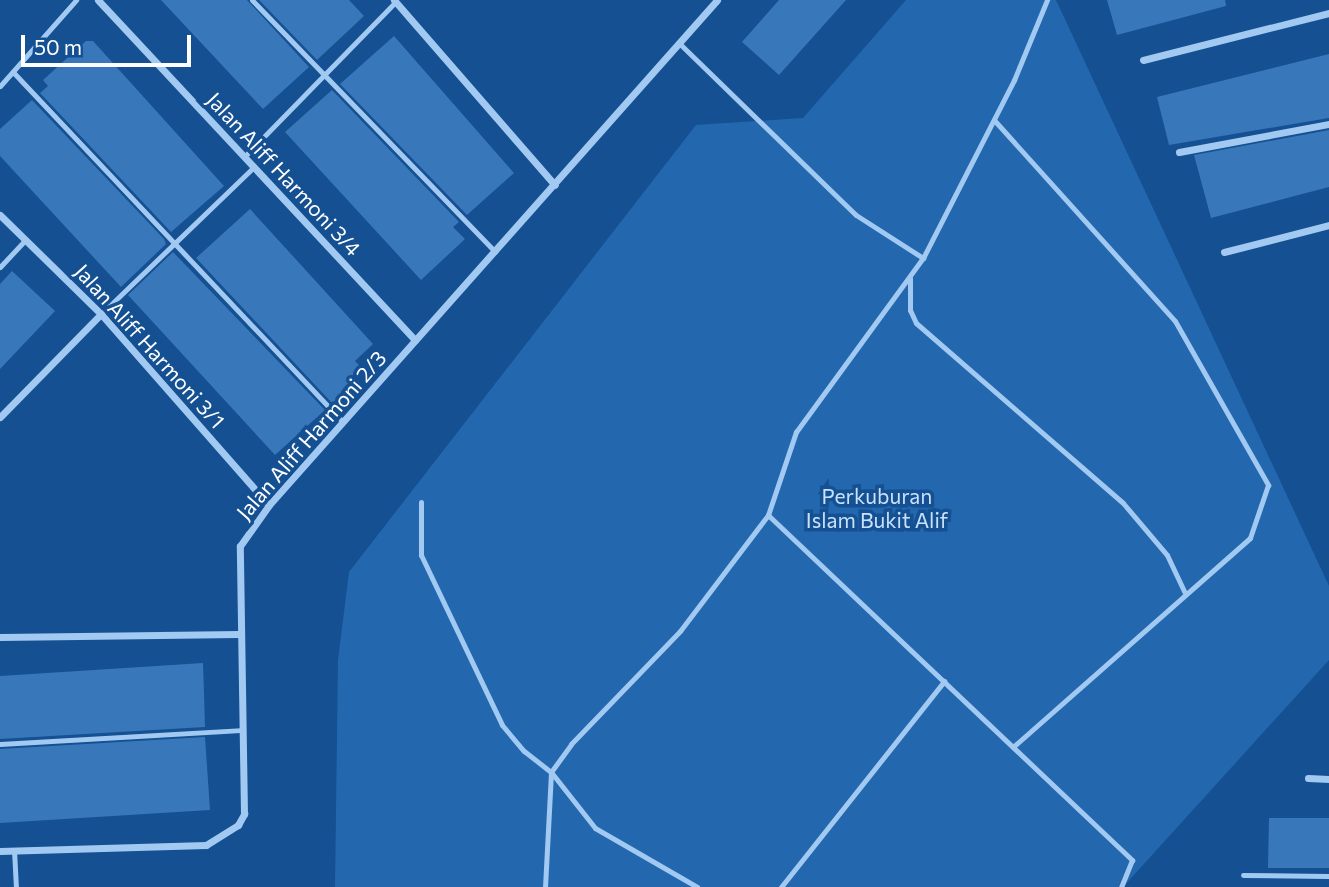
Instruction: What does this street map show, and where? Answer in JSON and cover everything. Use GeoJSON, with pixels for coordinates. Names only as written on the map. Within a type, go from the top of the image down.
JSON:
{"type":"FeatureCollection","features":[{"type":"Feature","properties":{"kind":"street","name":"Jalan Aliff Harmoni 3/4"},"geometry":{"type":"LineString","coordinates":[[97,0],[415,340]]}},
{"type":"Feature","properties":{"kind":"street","name":"Jalan Aliff Harmoni 2/3"},"geometry":{"type":"LineString","coordinates":[[0,851],[206,845],[219,840],[238,825],[244,814],[239,634],[240,545],[269,505],[648,81],[717,0]]}},
{"type":"Feature","properties":{"kind":"street"},"geometry":{"type":"LineString","coordinates":[[395,1],[555,185]]}},
{"type":"Feature","properties":{"kind":"street"},"geometry":{"type":"LineString","coordinates":[[1143,60],[1329,13]]}},
{"type":"Feature","properties":{"kind":"street"},"geometry":{"type":"LineString","coordinates":[[1179,152],[1329,124]]}},
{"type":"Feature","properties":{"kind":"street","name":"Jalan Aliff Harmoni 3/1"},"geometry":{"type":"LineString","coordinates":[[0,215],[101,314],[269,505]]}},
{"type":"Feature","properties":{"kind":"street"},"geometry":{"type":"LineString","coordinates":[[1224,252],[1329,225]]}},
{"type":"Feature","properties":{"kind":"street"},"geometry":{"type":"LineString","coordinates":[[0,417],[101,314]]}},
{"type":"Feature","properties":{"kind":"street"},"geometry":{"type":"LineString","coordinates":[[0,638],[239,634]]}},
{"type":"Feature","properties":{"kind":"street"},"geometry":{"type":"LineString","coordinates":[[1308,778],[1329,779]]}},
{"type":"Feature","properties":{"kind":"lane"},"geometry":{"type":"LineString","coordinates":[[0,86],[76,0]]}},
{"type":"Feature","properties":{"kind":"lane"},"geometry":{"type":"LineString","coordinates":[[252,0],[495,252]]}},
{"type":"Feature","properties":{"kind":"lane"},"geometry":{"type":"LineString","coordinates":[[545,887],[551,772],[571,744],[680,631],[768,515],[796,432],[922,258],[994,120],[1047,0]]}},
{"type":"Feature","properties":{"kind":"lane"},"geometry":{"type":"LineString","coordinates":[[244,156],[395,1]]}},
{"type":"Feature","properties":{"kind":"lane"},"geometry":{"type":"LineString","coordinates":[[680,44],[856,215],[922,258]]}},
{"type":"Feature","properties":{"kind":"lane"},"geometry":{"type":"LineString","coordinates":[[13,72],[344,422]]}},
{"type":"Feature","properties":{"kind":"lane"},"geometry":{"type":"LineString","coordinates":[[994,120],[1175,321],[1268,485],[1250,538],[1013,747]]}},
{"type":"Feature","properties":{"kind":"lane"},"geometry":{"type":"LineString","coordinates":[[101,314],[177,246],[254,167]]}},
{"type":"Feature","properties":{"kind":"lane"},"geometry":{"type":"LineString","coordinates":[[0,267],[26,240]]}},
{"type":"Feature","properties":{"kind":"lane"},"geometry":{"type":"LineString","coordinates":[[910,277],[910,310],[916,323],[1123,503],[1167,555],[1185,593]]}},
{"type":"Feature","properties":{"kind":"lane"},"geometry":{"type":"LineString","coordinates":[[421,502],[421,555],[451,625],[502,724],[524,751],[551,772],[595,828],[697,887]]}},
{"type":"Feature","properties":{"kind":"lane"},"geometry":{"type":"LineString","coordinates":[[768,515],[1132,860],[1121,887]]}},
{"type":"Feature","properties":{"kind":"lane"},"geometry":{"type":"LineString","coordinates":[[781,887],[944,681]]}},
{"type":"Feature","properties":{"kind":"lane"},"geometry":{"type":"LineString","coordinates":[[0,744],[241,730]]}},
{"type":"Feature","properties":{"kind":"lane"},"geometry":{"type":"LineString","coordinates":[[14,850],[16,887]]}},
{"type":"Feature","properties":{"kind":"lane"},"geometry":{"type":"LineString","coordinates":[[1243,875],[1329,876]]}},
{"type":"Feature","properties":{"kind":"green space","name":"Perkuburan Islam Bukit Alif"},"geometry":{"type":"Polygon","coordinates":[[[906,0],[1056,0],[1329,586],[1329,660],[1123,887],[335,887],[338,660],[349,572],[696,125],[803,118],[906,0]]]}},
{"type":"Feature","properties":{"kind":"building"},"geometry":{"type":"Polygon","coordinates":[[[161,0],[247,0],[309,67],[263,109],[161,0]]]}},
{"type":"Feature","properties":{"kind":"building"},"geometry":{"type":"Polygon","coordinates":[[[259,0],[349,0],[364,16],[317,60],[259,0]]]}},
{"type":"Feature","properties":{"kind":"building"},"geometry":{"type":"Polygon","coordinates":[[[779,0],[846,0],[779,75],[742,42],[779,0]]]}},
{"type":"Feature","properties":{"kind":"building"},"geometry":{"type":"Polygon","coordinates":[[[1107,0],[1225,0],[1226,6],[1117,35],[1107,0]]]}},
{"type":"Feature","properties":{"kind":"building"},"geometry":{"type":"Polygon","coordinates":[[[394,36],[514,173],[467,215],[340,84],[394,36]]]}},
{"type":"Feature","properties":{"kind":"building"},"geometry":{"type":"Polygon","coordinates":[[[86,41],[93,41],[224,186],[171,232],[40,93],[48,86],[43,80],[86,41]]]}},
{"type":"Feature","properties":{"kind":"building"},"geometry":{"type":"Polygon","coordinates":[[[1329,54],[1329,118],[1169,145],[1157,97],[1329,54]]]}},
{"type":"Feature","properties":{"kind":"building"},"geometry":{"type":"Polygon","coordinates":[[[332,90],[459,222],[453,227],[465,239],[421,280],[285,132],[332,90]]]}},
{"type":"Feature","properties":{"kind":"building"},"geometry":{"type":"Polygon","coordinates":[[[32,100],[164,239],[166,244],[121,287],[0,156],[0,129],[32,100]]]}},
{"type":"Feature","properties":{"kind":"building"},"geometry":{"type":"Polygon","coordinates":[[[1329,130],[1329,187],[1211,218],[1194,155],[1329,130]]]}},
{"type":"Feature","properties":{"kind":"building"},"geometry":{"type":"Polygon","coordinates":[[[250,209],[373,344],[355,361],[362,368],[349,379],[354,385],[332,403],[196,258],[250,209]]]}},
{"type":"Feature","properties":{"kind":"building"},"geometry":{"type":"Polygon","coordinates":[[[173,252],[325,410],[275,455],[128,295],[173,252]]]}},
{"type":"Feature","properties":{"kind":"building"},"geometry":{"type":"Polygon","coordinates":[[[12,271],[55,311],[0,369],[0,284],[12,271]]]}},
{"type":"Feature","properties":{"kind":"building"},"geometry":{"type":"Polygon","coordinates":[[[203,663],[205,727],[0,739],[0,676],[203,663]]]}},
{"type":"Feature","properties":{"kind":"building"},"geometry":{"type":"Polygon","coordinates":[[[205,737],[210,810],[0,823],[0,749],[205,737]]]}},
{"type":"Feature","properties":{"kind":"building"},"geometry":{"type":"Polygon","coordinates":[[[1269,818],[1329,818],[1329,868],[1268,868],[1269,818]]]}}]}
